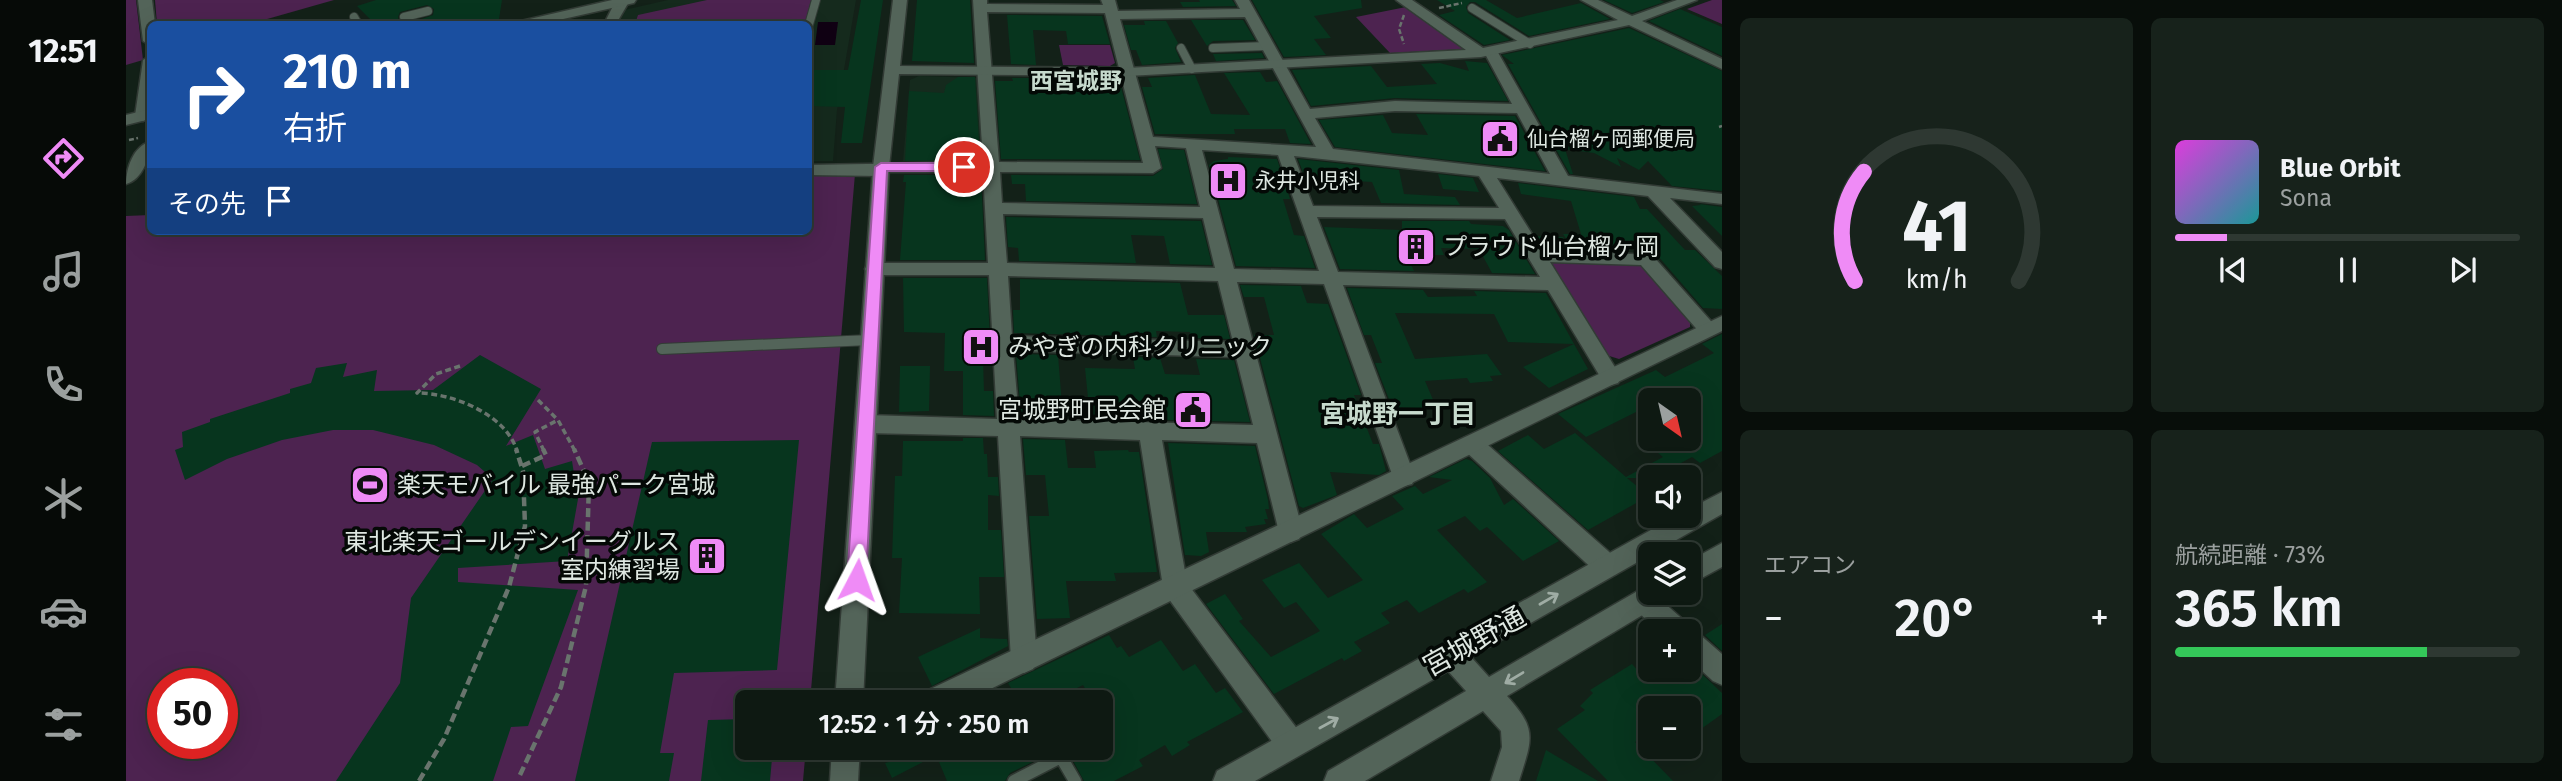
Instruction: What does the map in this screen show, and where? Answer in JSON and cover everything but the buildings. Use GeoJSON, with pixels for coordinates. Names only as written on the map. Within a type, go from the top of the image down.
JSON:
{"type":"FeatureCollection","features":[{"type":"Feature","properties":{"kind":"street"},"geometry":{"type":"LineString","coordinates":[[145,0],[148,21]]}},
{"type":"Feature","properties":{"kind":"street"},"geometry":{"type":"LineString","coordinates":[[850,690],[881,169],[900,0]]}},
{"type":"Feature","properties":{"kind":"street"},"geometry":{"type":"LineString","coordinates":[[1403,0],[1486,53],[1523,109],[1560,178]]}},
{"type":"Feature","properties":{"kind":"street"},"geometry":{"type":"LineString","coordinates":[[1588,0],[1722,65]]}},
{"type":"Feature","properties":{"kind":"street"},"geometry":{"type":"LineString","coordinates":[[891,70],[1127,72],[1486,53],[1630,21],[1690,0]]}},
{"type":"Feature","properties":{"kind":"street"},"geometry":{"type":"LineString","coordinates":[[539,21],[624,1]]}},
{"type":"Feature","properties":{"kind":"street"},"geometry":{"type":"LineString","coordinates":[[612,21],[624,1]]}},
{"type":"Feature","properties":{"kind":"street"},"geometry":{"type":"LineString","coordinates":[[1024,660],[980,4],[1111,8],[1246,6],[1327,153]]}},
{"type":"Feature","properties":{"kind":"street"},"geometry":{"type":"LineString","coordinates":[[812,170],[1153,168],[1111,8]]}},
{"type":"Feature","properties":{"kind":"street"},"geometry":{"type":"LineString","coordinates":[[1307,114],[1395,106],[1523,109]]}},
{"type":"Feature","properties":{"kind":"street"},"geometry":{"type":"LineString","coordinates":[[126,120],[147,115]]}},
{"type":"Feature","properties":{"kind":"street"},"geometry":{"type":"LineString","coordinates":[[1146,141],[1327,153],[1560,178],[1722,199]]}},
{"type":"Feature","properties":{"kind":"street"},"geometry":{"type":"LineString","coordinates":[[1192,142],[1291,532]]}},
{"type":"Feature","properties":{"kind":"street"},"geometry":{"type":"LineString","coordinates":[[1284,150],[1404,477]]}},
{"type":"Feature","properties":{"kind":"street"},"geometry":{"type":"LineString","coordinates":[[126,179],[147,151]]}},
{"type":"Feature","properties":{"kind":"street"},"geometry":{"type":"LineString","coordinates":[[1484,170],[1611,377]]}},
{"type":"Feature","properties":{"kind":"street"},"geometry":{"type":"LineString","coordinates":[[1653,191],[1722,263]]}},
{"type":"Feature","properties":{"kind":"street"},"geometry":{"type":"LineString","coordinates":[[994,208],[1208,213]]}},
{"type":"Feature","properties":{"kind":"street"},"geometry":{"type":"LineString","coordinates":[[1308,211],[1512,214]]}},
{"type":"Feature","properties":{"kind":"street"},"geometry":{"type":"LineString","coordinates":[[960,690],[1715,326],[1646,259],[1536,256]]}},
{"type":"Feature","properties":{"kind":"street"},"geometry":{"type":"LineString","coordinates":[[874,269],[998,269],[1553,284]]}},
{"type":"Feature","properties":{"kind":"street"},"geometry":{"type":"LineString","coordinates":[[1003,343],[1243,350]]}},
{"type":"Feature","properties":{"kind":"street"},"geometry":{"type":"LineString","coordinates":[[867,424],[1264,434]]}},
{"type":"Feature","properties":{"kind":"street"},"geometry":{"type":"LineString","coordinates":[[1150,431],[1175,587],[1291,744]]}},
{"type":"Feature","properties":{"kind":"street"},"geometry":{"type":"LineString","coordinates":[[1472,444],[1607,566]]}},
{"type":"Feature","properties":{"kind":"street","name":"宮城野通"},"geometry":{"type":"LineString","coordinates":[[1227,781],[1722,502]]}},
{"type":"Feature","properties":{"kind":"street"},"geometry":{"type":"LineString","coordinates":[[1701,567],[1722,554]]}},
{"type":"Feature","properties":{"kind":"street","name":"宮城野通"},"geometry":{"type":"LineString","coordinates":[[1338,781],[1638,604]]}},
{"type":"Feature","properties":{"kind":"street"},"geometry":{"type":"LineString","coordinates":[[1656,605],[1668,619]]}},
{"type":"Feature","properties":{"kind":"street"},"geometry":{"type":"LineString","coordinates":[[1701,653],[1722,672]]}},
{"type":"Feature","properties":{"kind":"street"},"geometry":{"type":"LineString","coordinates":[[1451,655],[1515,726],[1516,747],[1505,781]]}},
{"type":"Feature","properties":{"kind":"street"},"geometry":{"type":"LineString","coordinates":[[845,781],[846,760]]}},
{"type":"Feature","properties":{"kind":"lane"},"geometry":{"type":"LineString","coordinates":[[810,21],[816,0]]}},
{"type":"Feature","properties":{"kind":"lane"},"geometry":{"type":"LineString","coordinates":[[1470,5],[1530,44]]}},
{"type":"Feature","properties":{"kind":"lane"},"geometry":{"type":"LineString","coordinates":[[406,21],[404,17],[428,11]]}},
{"type":"Feature","properties":{"kind":"lane"},"geometry":{"type":"LineString","coordinates":[[1213,48],[1267,46]]}},
{"type":"Feature","properties":{"kind":"lane"},"geometry":{"type":"LineString","coordinates":[[1181,48],[1192,69]]}},
{"type":"Feature","properties":{"kind":"lane"},"geometry":{"type":"LineString","coordinates":[[662,349],[870,340]]}},
{"type":"Feature","properties":{"kind":"lane"},"geometry":{"type":"LineString","coordinates":[[1014,781],[1062,757],[1075,781]]}},
{"type":"Feature","properties":{"kind":"path"},"geometry":{"type":"LineString","coordinates":[[1405,49],[1399,29],[1401,19],[1407,14],[1470,5]]}},
{"type":"Feature","properties":{"kind":"path"},"geometry":{"type":"LineString","coordinates":[[419,781],[444,739],[509,587],[525,526],[526,499],[522,466],[511,437],[496,422],[474,408],[434,393],[417,393],[433,374],[443,368],[460,366]]}},
{"type":"Feature","properties":{"kind":"path"},"geometry":{"type":"LineString","coordinates":[[520,775],[561,687],[586,586],[590,519],[589,482],[582,463],[558,420],[538,400]]}},
{"type":"Feature","properties":{"kind":"path"},"geometry":{"type":"LineString","coordinates":[[522,466],[546,455],[535,432],[558,420]]}},
{"type":"Feature","properties":{"kind":"shaded area"},"geometry":{"type":"Polygon","coordinates":[[[126,0],[136,0],[143,60],[126,65],[126,0]]]}},
{"type":"Feature","properties":{"kind":"shaded area"},"geometry":{"type":"Polygon","coordinates":[[[155,0],[334,0],[260,21],[157,21],[155,0]]]}},
{"type":"Feature","properties":{"kind":"shaded area"},"geometry":{"type":"Polygon","coordinates":[[[668,0],[856,0],[837,110],[833,161],[812,161],[812,21],[618,21],[624,10],[668,0]]]}},
{"type":"Feature","properties":{"kind":"shaded area"},"geometry":{"type":"Polygon","coordinates":[[[707,0],[811,0],[806,21],[636,21],[638,15],[707,0]]]}},
{"type":"Feature","properties":{"kind":"shaded area"},"geometry":{"type":"Polygon","coordinates":[[[1712,0],[1722,0],[1722,24],[1687,9],[1712,0]]]}},
{"type":"Feature","properties":{"kind":"shaded area"},"geometry":{"type":"Polygon","coordinates":[[[1406,7],[1465,46],[1465,49],[1390,53],[1356,17],[1406,7]]]}},
{"type":"Feature","properties":{"kind":"shaded area"},"geometry":{"type":"Polygon","coordinates":[[[818,22],[838,22],[835,45],[815,45],[818,22]]]}},
{"type":"Feature","properties":{"kind":"shaded area"},"geometry":{"type":"Polygon","coordinates":[[[1059,45],[1110,45],[1115,63],[1110,66],[1063,65],[1059,45]]]}},
{"type":"Feature","properties":{"kind":"shaded area"},"geometry":{"type":"Polygon","coordinates":[[[919,76],[981,78],[984,162],[903,161],[910,80],[919,76]]]}},
{"type":"Feature","properties":{"kind":"shaded area"},"geometry":{"type":"Polygon","coordinates":[[[812,173],[855,174],[811,690],[735,690],[735,760],[805,760],[803,781],[126,781],[126,216],[147,215],[147,235],[812,235],[812,173]]]}},
{"type":"Feature","properties":{"kind":"shaded area"},"geometry":{"type":"Polygon","coordinates":[[[1555,261],[1635,263],[1647,268],[1690,319],[1690,327],[1619,359],[1606,355],[1550,266],[1555,261]]]}},
{"type":"Feature","properties":{"kind":"place","name":"仙台榴ヶ岡郵便局"},"geometry":{"type":"Point","coordinates":[1500,139]}},
{"type":"Feature","properties":{"kind":"place","name":"永井小児科"},"geometry":{"type":"Point","coordinates":[1228,181]}},
{"type":"Feature","properties":{"kind":"place","name":"プラウド仙台榴ヶ岡"},"geometry":{"type":"Point","coordinates":[1416,247]}},
{"type":"Feature","properties":{"kind":"place","name":"みやぎの内科クリニック"},"geometry":{"type":"Point","coordinates":[981,347]}},
{"type":"Feature","properties":{"kind":"place","name":"宮城野町民会館"},"geometry":{"type":"Point","coordinates":[1193,410]}},
{"type":"Feature","properties":{"kind":"place","name":"楽天モバイル 最強パーク宮城"},"geometry":{"type":"Point","coordinates":[370,485]}},
{"type":"Feature","properties":{"kind":"place","name":"東北楽天ゴールデンイーグルス 室内練習場"},"geometry":{"type":"Point","coordinates":[707,556]}},
{"type":"Feature","properties":{"kind":"district","name":"西宮城野"},"geometry":{"type":"Point","coordinates":[1076,81]}},
{"type":"Feature","properties":{"kind":"district","name":"宮城野一丁目"},"geometry":{"type":"Point","coordinates":[1398,414]}},
{"type":"Feature","properties":{"kind":"route"},"geometry":{"type":"LineString","coordinates":[[857,580],[881,167],[964,167]]}}]}
